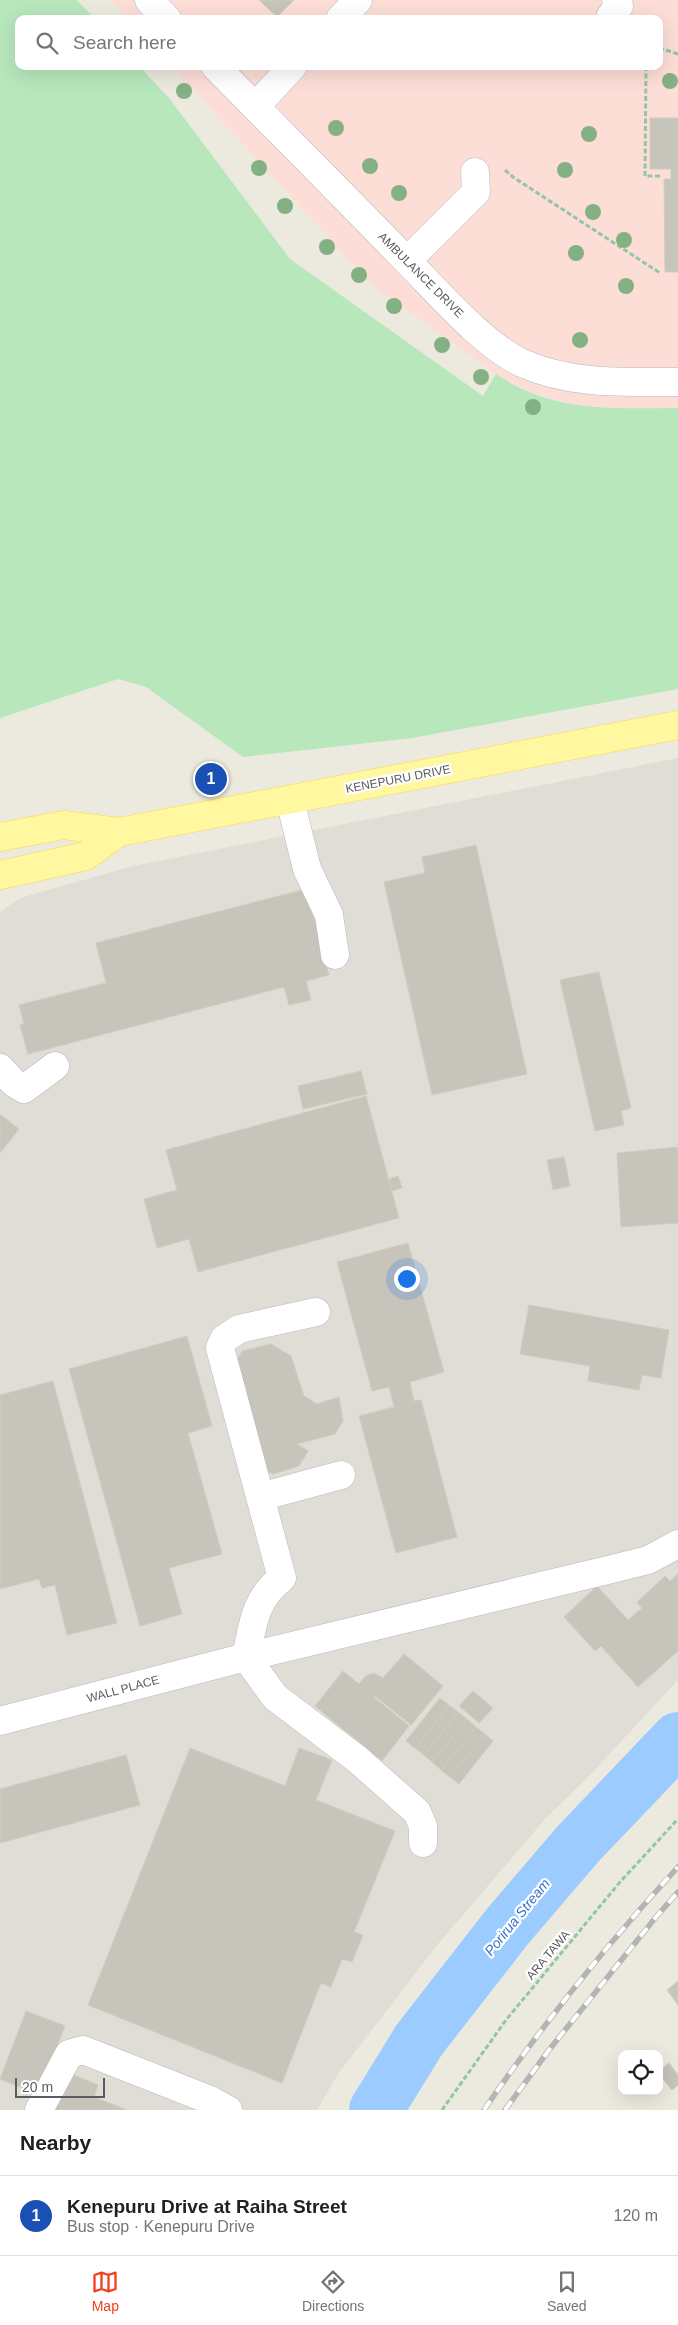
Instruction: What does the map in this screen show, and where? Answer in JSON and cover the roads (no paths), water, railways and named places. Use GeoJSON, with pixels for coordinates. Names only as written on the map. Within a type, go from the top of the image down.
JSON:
{"type":"FeatureCollection","features":[{"type":"Feature","properties":{"kind":"main road","name":"KENEPURU DRIVE"},"geometry":{"type":"LineString","coordinates":[[0,837],[64,825],[119,832],[678,725]]}},
{"type":"Feature","properties":{"kind":"main road","name":"KENEPURU DRIVE"},"geometry":{"type":"LineString","coordinates":[[0,876],[86,856],[119,832]]}},
{"type":"Feature","properties":{"kind":"street"},"geometry":{"type":"LineString","coordinates":[[149,0],[164,15]]}},
{"type":"Feature","properties":{"kind":"street"},"geometry":{"type":"LineString","coordinates":[[344,15],[358,0]]}},
{"type":"Feature","properties":{"kind":"street","name":"AMBULANCE DRIVE"},"geometry":{"type":"LineString","coordinates":[[219,70],[451,306],[494,345],[521,362],[557,376],[611,382],[678,382]]}},
{"type":"Feature","properties":{"kind":"street"},"geometry":{"type":"LineString","coordinates":[[255,107],[290,70]]}},
{"type":"Feature","properties":{"kind":"street"},"geometry":{"type":"LineString","coordinates":[[407,261],[476,192],[488,169]]}},
{"type":"Feature","properties":{"kind":"street"},"geometry":{"type":"LineString","coordinates":[[290,800],[307,869],[329,915],[335,956]]}},
{"type":"Feature","properties":{"kind":"street"},"geometry":{"type":"LineString","coordinates":[[0,1068],[24,1089],[54,1066]]}},
{"type":"Feature","properties":{"kind":"street"},"geometry":{"type":"LineString","coordinates":[[316,1312],[239,1329],[224,1339],[220,1348],[282,1578],[269,1588],[256,1611],[246,1657],[275,1697],[357,1759],[417,1812],[423,1826],[423,1843]]}},
{"type":"Feature","properties":{"kind":"street"},"geometry":{"type":"LineString","coordinates":[[260,1497],[341,1475]]}},
{"type":"Feature","properties":{"kind":"street","name":"WALL PLACE"},"geometry":{"type":"LineString","coordinates":[[0,1721],[246,1657],[648,1560],[678,1544]]}},
{"type":"Feature","properties":{"kind":"street"},"geometry":{"type":"LineString","coordinates":[[39,2110],[69,2054],[83,2050],[210,2100],[228,2110]]}},
{"type":"Feature","properties":{"kind":"waterway","name":"Porirua Stream"},"geometry":{"type":"LineString","coordinates":[[376,2110],[419,2040],[507,1927],[578,1844],[678,1739]]}},
{"type":"Feature","properties":{"kind":"railway"},"geometry":{"type":"LineString","coordinates":[[484,2110],[576,1985],[678,1867]]}},
{"type":"Feature","properties":{"kind":"railway"},"geometry":{"type":"LineString","coordinates":[[505,2110],[549,2050],[678,1892]]}},
{"type":"Feature","properties":{"kind":"place","name":"Kenepuru Drive at Raiha Street"},"geometry":{"type":"Point","coordinates":[211,779]}}]}
